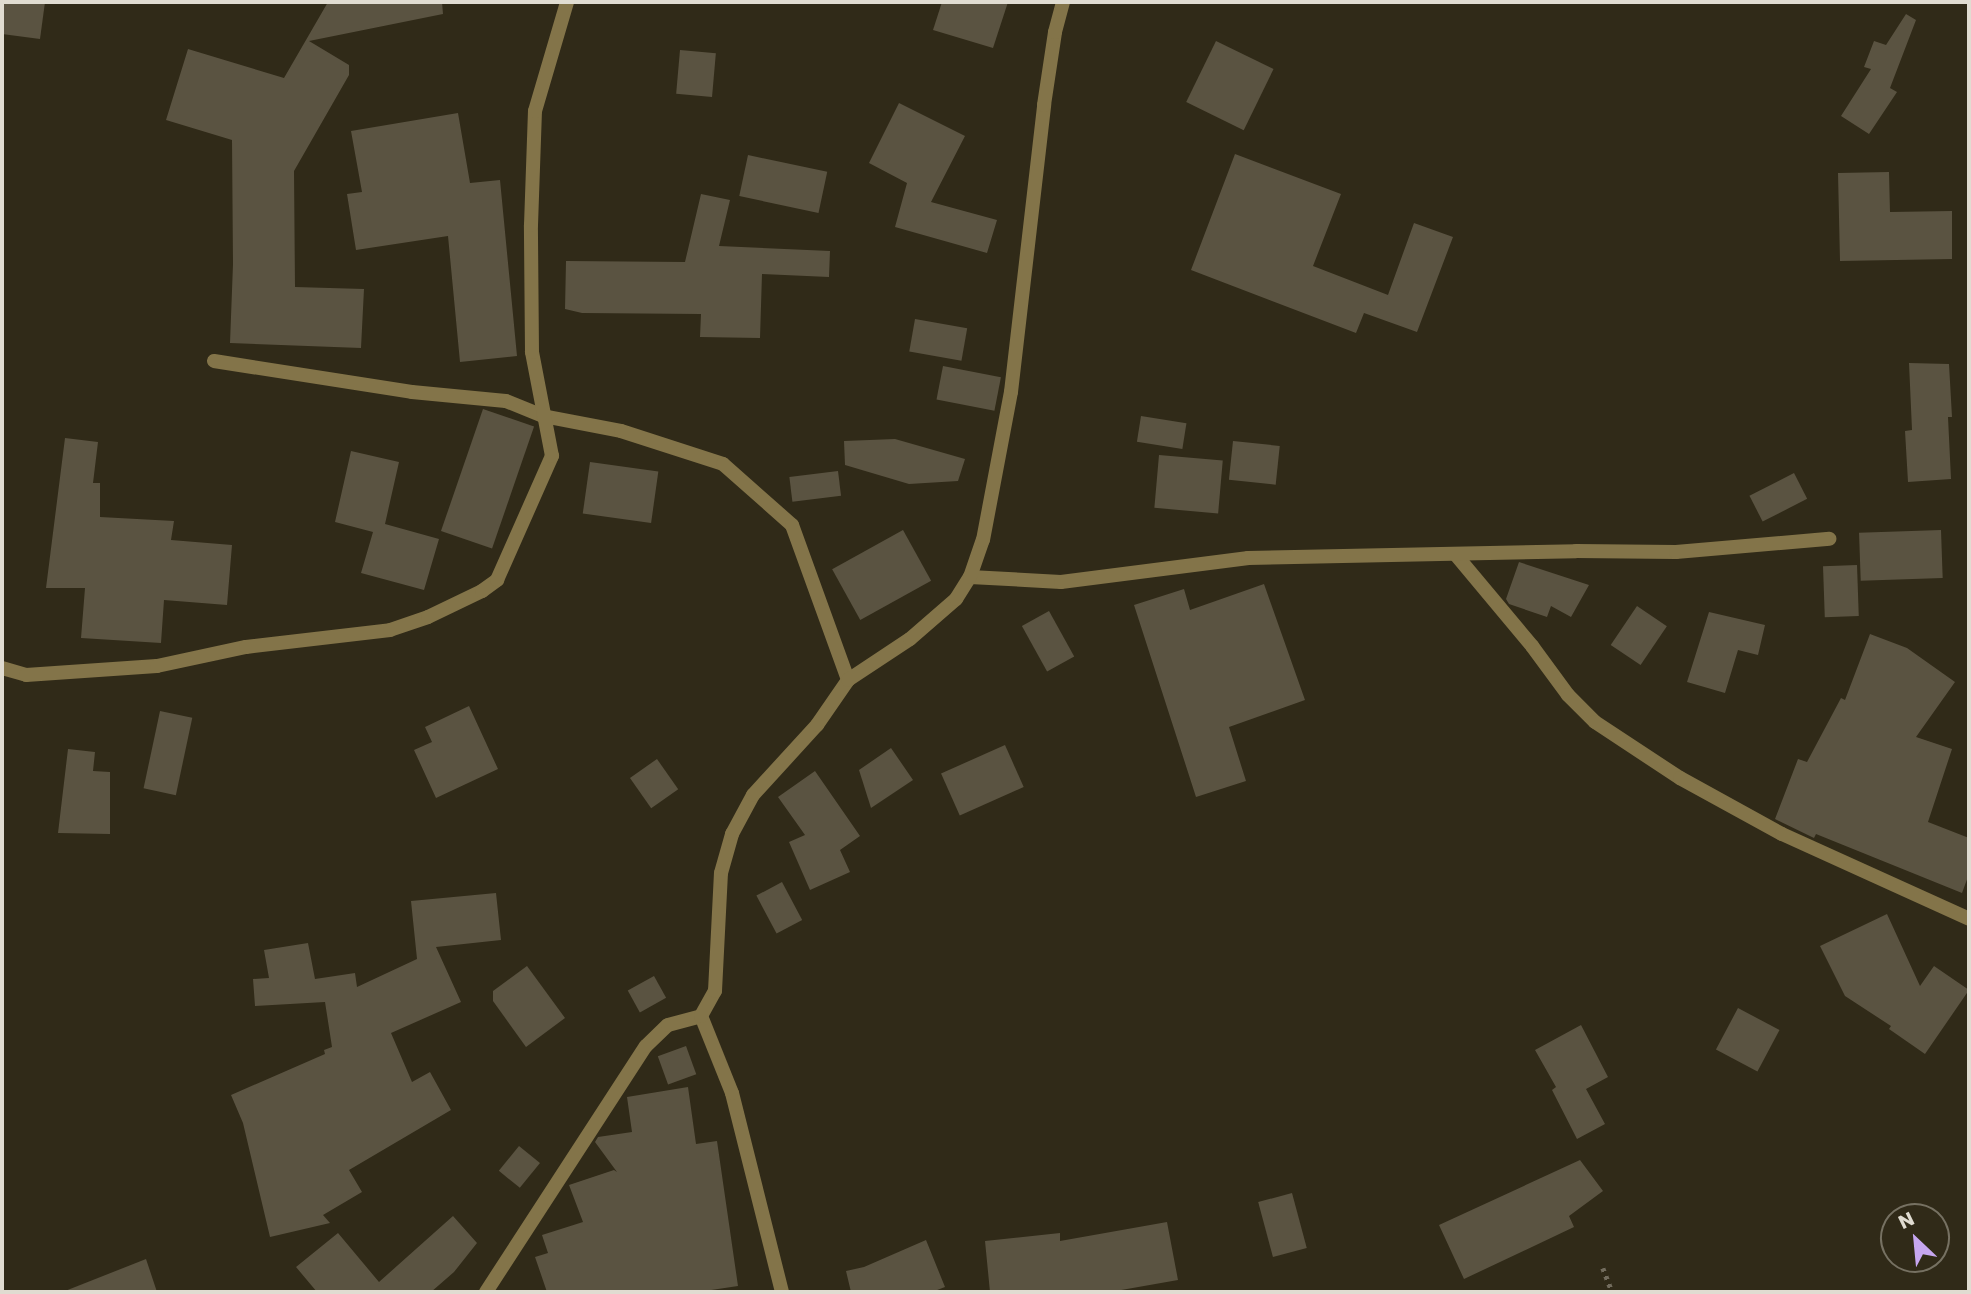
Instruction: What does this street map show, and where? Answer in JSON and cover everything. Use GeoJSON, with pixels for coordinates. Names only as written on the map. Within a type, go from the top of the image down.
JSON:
{"type":"FeatureCollection","features":[{"type":"Feature","properties":{"kind":"street"},"geometry":{"type":"LineString","coordinates":[[2,668],[26,675],[157,667],[246,647],[390,630],[428,617],[497,580],[552,457],[532,352],[531,225],[535,111],[567,2]]}},
{"type":"Feature","properties":{"kind":"street"},"geometry":{"type":"LineString","coordinates":[[486,1292],[646,1045],[668,1025],[701,1016],[715,991],[721,873],[732,834],[753,795],[817,726],[848,680],[910,639],[956,599],[970,577],[983,540],[1011,392],[1044,105],[1055,32],[1063,2]]}},
{"type":"Feature","properties":{"kind":"street"},"geometry":{"type":"LineString","coordinates":[[214,362],[412,391],[506,401],[543,416],[621,431],[723,464],[792,525],[848,680]]}},
{"type":"Feature","properties":{"kind":"street"},"geometry":{"type":"LineString","coordinates":[[970,577],[1061,582],[1248,558],[1576,551],[1676,552],[1829,539]]}},
{"type":"Feature","properties":{"kind":"street"},"geometry":{"type":"LineString","coordinates":[[1456,555],[1532,646],[1568,695],[1595,722],[1680,778],[1782,834],[1969,919]]}},
{"type":"Feature","properties":{"kind":"street"},"geometry":{"type":"LineString","coordinates":[[701,1016],[732,1094],[782,1292]]}},
{"type":"Feature","properties":{"kind":"path"},"geometry":{"type":"LineString","coordinates":[[1603,1268],[1612,1292]]}},
{"type":"Feature","properties":{"kind":"building"},"geometry":{"type":"Polygon","coordinates":[[[2,2],[45,2],[40,39],[2,34],[2,2]]]}},
{"type":"Feature","properties":{"kind":"building"},"geometry":{"type":"Polygon","coordinates":[[[328,2],[442,2],[443,14],[309,41],[349,65],[349,75],[294,171],[295,287],[364,289],[361,348],[230,343],[233,264],[232,140],[166,120],[188,49],[284,78],[328,2]]]}},
{"type":"Feature","properties":{"kind":"building"},"geometry":{"type":"Polygon","coordinates":[[[942,2],[1008,2],[993,48],[933,30],[942,2]]]}},
{"type":"Feature","properties":{"kind":"building"},"geometry":{"type":"Polygon","coordinates":[[[1906,14],[1916,20],[1890,88],[1897,92],[1869,134],[1841,116],[1871,69],[1864,67],[1874,41],[1886,45],[1906,14]]]}},
{"type":"Feature","properties":{"kind":"building"},"geometry":{"type":"Polygon","coordinates":[[[1216,41],[1274,69],[1244,130],[1186,102],[1216,41]]]}},
{"type":"Feature","properties":{"kind":"building"},"geometry":{"type":"Polygon","coordinates":[[[680,50],[716,53],[712,97],[676,94],[680,50]]]}},
{"type":"Feature","properties":{"kind":"building"},"geometry":{"type":"Polygon","coordinates":[[[899,103],[965,136],[931,202],[997,220],[987,253],[895,227],[907,183],[869,163],[899,103]]]}},
{"type":"Feature","properties":{"kind":"building"},"geometry":{"type":"Polygon","coordinates":[[[458,113],[470,183],[500,180],[517,356],[460,362],[448,236],[356,250],[347,194],[362,192],[351,131],[458,113]]]}},
{"type":"Feature","properties":{"kind":"building"},"geometry":{"type":"Polygon","coordinates":[[[1235,154],[1341,194],[1313,266],[1388,295],[1414,223],[1453,237],[1417,332],[1364,313],[1356,333],[1191,270],[1235,154]]]}},
{"type":"Feature","properties":{"kind":"building"},"geometry":{"type":"Polygon","coordinates":[[[748,155],[827,172],[818,213],[739,196],[748,155]]]}},
{"type":"Feature","properties":{"kind":"building"},"geometry":{"type":"Polygon","coordinates":[[[1889,172],[1890,212],[1952,211],[1952,259],[1840,261],[1838,173],[1889,172]]]}},
{"type":"Feature","properties":{"kind":"building"},"geometry":{"type":"Polygon","coordinates":[[[701,194],[730,200],[719,246],[830,251],[829,277],[762,274],[760,338],[700,337],[701,314],[582,313],[565,309],[566,261],[685,262],[701,194]]]}},
{"type":"Feature","properties":{"kind":"building"},"geometry":{"type":"Polygon","coordinates":[[[915,319],[967,328],[961,361],[909,351],[915,319]]]}},
{"type":"Feature","properties":{"kind":"building"},"geometry":{"type":"Polygon","coordinates":[[[1909,363],[1949,364],[1951,479],[1908,482],[1905,431],[1912,430],[1909,363]]]}},
{"type":"Feature","properties":{"kind":"building"},"geometry":{"type":"Polygon","coordinates":[[[943,366],[1001,377],[994,411],[937,399],[943,366]]]}},
{"type":"Feature","properties":{"kind":"building"},"geometry":{"type":"Polygon","coordinates":[[[483,409],[534,427],[492,549],[441,531],[483,409]]]}},
{"type":"Feature","properties":{"kind":"building"},"geometry":{"type":"Polygon","coordinates":[[[1141,416],[1186,423],[1182,449],[1137,442],[1141,416]]]}},
{"type":"Feature","properties":{"kind":"building"},"geometry":{"type":"Polygon","coordinates":[[[65,438],[98,442],[93,483],[100,483],[100,517],[174,521],[171,540],[232,545],[227,605],[164,600],[161,643],[81,638],[85,588],[46,588],[65,438]]]}},
{"type":"Feature","properties":{"kind":"building"},"geometry":{"type":"Polygon","coordinates":[[[895,439],[965,459],[958,481],[909,484],[845,465],[844,441],[895,439]]]}},
{"type":"Feature","properties":{"kind":"building"},"geometry":{"type":"Polygon","coordinates":[[[1233,441],[1280,446],[1276,485],[1229,480],[1233,441]]]}},
{"type":"Feature","properties":{"kind":"building"},"geometry":{"type":"Polygon","coordinates":[[[351,451],[399,462],[385,524],[439,539],[424,590],[361,573],[373,532],[335,522],[351,451]]]}},
{"type":"Feature","properties":{"kind":"building"},"geometry":{"type":"Polygon","coordinates":[[[1159,455],[1223,461],[1218,513],[1154,508],[1159,455]]]}},
{"type":"Feature","properties":{"kind":"building"},"geometry":{"type":"Polygon","coordinates":[[[590,462],[658,472],[651,523],[583,513],[590,462]]]}},
{"type":"Feature","properties":{"kind":"building"},"geometry":{"type":"Polygon","coordinates":[[[838,471],[841,496],[792,502],[789,477],[838,471]]]}},
{"type":"Feature","properties":{"kind":"building"},"geometry":{"type":"Polygon","coordinates":[[[1794,473],[1807,499],[1763,522],[1749,496],[1794,473]]]}},
{"type":"Feature","properties":{"kind":"building"},"geometry":{"type":"Polygon","coordinates":[[[903,530],[931,581],[860,620],[832,569],[903,530]]]}},
{"type":"Feature","properties":{"kind":"building"},"geometry":{"type":"Polygon","coordinates":[[[1941,530],[1943,578],[1861,581],[1859,533],[1941,530]]]}},
{"type":"Feature","properties":{"kind":"building"},"geometry":{"type":"Polygon","coordinates":[[[1519,562],[1589,585],[1571,617],[1551,606],[1547,617],[1509,604],[1506,599],[1519,562]]]}},
{"type":"Feature","properties":{"kind":"building"},"geometry":{"type":"Polygon","coordinates":[[[1857,565],[1859,616],[1825,617],[1823,566],[1857,565]]]}},
{"type":"Feature","properties":{"kind":"building"},"geometry":{"type":"Polygon","coordinates":[[[1264,584],[1305,700],[1229,727],[1246,781],[1196,797],[1134,605],[1184,589],[1190,610],[1264,584]]]}},
{"type":"Feature","properties":{"kind":"building"},"geometry":{"type":"Polygon","coordinates":[[[1637,606],[1667,626],[1641,665],[1611,645],[1637,606]]]}},
{"type":"Feature","properties":{"kind":"building"},"geometry":{"type":"Polygon","coordinates":[[[1049,611],[1074,656],[1047,672],[1022,626],[1049,611]]]}},
{"type":"Feature","properties":{"kind":"building"},"geometry":{"type":"Polygon","coordinates":[[[1709,612],[1765,625],[1758,655],[1738,650],[1725,693],[1687,682],[1709,612]]]}},
{"type":"Feature","properties":{"kind":"building"},"geometry":{"type":"Polygon","coordinates":[[[1870,634],[1907,648],[1955,682],[1916,737],[1952,749],[1928,822],[1969,838],[1969,874],[1962,893],[1816,834],[1814,838],[1775,819],[1798,759],[1807,762],[1841,698],[1845,700],[1870,634]]]}},
{"type":"Feature","properties":{"kind":"building"},"geometry":{"type":"Polygon","coordinates":[[[469,706],[498,769],[436,798],[414,750],[432,742],[425,727],[469,706]]]}},
{"type":"Feature","properties":{"kind":"building"},"geometry":{"type":"Polygon","coordinates":[[[160,711],[192,718],[176,795],[144,788],[160,711]]]}},
{"type":"Feature","properties":{"kind":"building"},"geometry":{"type":"Polygon","coordinates":[[[1005,745],[1024,787],[960,815],[941,773],[1005,745]]]}},
{"type":"Feature","properties":{"kind":"building"},"geometry":{"type":"Polygon","coordinates":[[[891,748],[913,780],[871,808],[859,770],[891,748]]]}},
{"type":"Feature","properties":{"kind":"building"},"geometry":{"type":"Polygon","coordinates":[[[68,749],[95,752],[93,771],[110,772],[110,834],[58,833],[68,749]]]}},
{"type":"Feature","properties":{"kind":"building"},"geometry":{"type":"Polygon","coordinates":[[[657,759],[678,789],[651,808],[630,778],[657,759]]]}},
{"type":"Feature","properties":{"kind":"building"},"geometry":{"type":"Polygon","coordinates":[[[815,771],[860,836],[840,850],[850,872],[810,890],[789,842],[805,835],[778,797],[815,771]]]}},
{"type":"Feature","properties":{"kind":"building"},"geometry":{"type":"Polygon","coordinates":[[[782,882],[802,920],[777,934],[756,896],[782,882]]]}},
{"type":"Feature","properties":{"kind":"building"},"geometry":{"type":"Polygon","coordinates":[[[496,893],[501,940],[436,947],[461,1002],[391,1033],[412,1082],[430,1072],[451,1110],[349,1170],[362,1192],[323,1215],[330,1223],[270,1237],[243,1123],[231,1095],[325,1054],[324,1050],[332,1047],[325,1002],[255,1006],[253,979],[269,978],[264,950],[308,943],[315,979],[355,973],[357,987],[417,959],[411,901],[496,893]]]}},
{"type":"Feature","properties":{"kind":"building"},"geometry":{"type":"Polygon","coordinates":[[[1887,914],[1920,986],[1934,966],[1969,990],[1925,1054],[1889,1029],[1891,1026],[1845,996],[1820,946],[1887,914]]]}},
{"type":"Feature","properties":{"kind":"building"},"geometry":{"type":"Polygon","coordinates":[[[527,966],[565,1018],[526,1047],[493,1001],[493,991],[527,966]]]}},
{"type":"Feature","properties":{"kind":"building"},"geometry":{"type":"Polygon","coordinates":[[[654,976],[666,998],[640,1012],[628,991],[654,976]]]}},
{"type":"Feature","properties":{"kind":"building"},"geometry":{"type":"Polygon","coordinates":[[[1738,1008],[1779,1030],[1757,1072],[1716,1049],[1738,1008]]]}},
{"type":"Feature","properties":{"kind":"building"},"geometry":{"type":"Polygon","coordinates":[[[1581,1025],[1608,1077],[1586,1089],[1605,1124],[1577,1139],[1552,1090],[1556,1087],[1535,1050],[1581,1025]]]}},
{"type":"Feature","properties":{"kind":"building"},"geometry":{"type":"Polygon","coordinates":[[[686,1046],[696,1074],[668,1084],[658,1056],[686,1046]]]}},
{"type":"Feature","properties":{"kind":"building"},"geometry":{"type":"Polygon","coordinates":[[[688,1087],[696,1144],[717,1141],[738,1286],[698,1292],[547,1292],[535,1257],[548,1253],[542,1235],[583,1222],[569,1185],[614,1170],[617,1172],[595,1142],[598,1137],[632,1132],[627,1097],[688,1087]]]}},
{"type":"Feature","properties":{"kind":"building"},"geometry":{"type":"Polygon","coordinates":[[[519,1146],[540,1163],[520,1188],[499,1171],[519,1146]]]}},
{"type":"Feature","properties":{"kind":"building"},"geometry":{"type":"Polygon","coordinates":[[[1580,1160],[1603,1191],[1569,1216],[1574,1227],[1464,1279],[1439,1225],[1580,1160]]]}},
{"type":"Feature","properties":{"kind":"building"},"geometry":{"type":"Polygon","coordinates":[[[1292,1193],[1307,1248],[1273,1257],[1258,1202],[1292,1193]]]}},
{"type":"Feature","properties":{"kind":"building"},"geometry":{"type":"Polygon","coordinates":[[[453,1216],[477,1243],[454,1272],[431,1292],[317,1292],[296,1267],[338,1233],[379,1282],[453,1216]]]}},
{"type":"Feature","properties":{"kind":"building"},"geometry":{"type":"Polygon","coordinates":[[[1167,1222],[1178,1280],[1110,1292],[990,1292],[985,1241],[1060,1233],[1060,1241],[1167,1222]]]}},
{"type":"Feature","properties":{"kind":"building"},"geometry":{"type":"Polygon","coordinates":[[[926,1240],[945,1287],[932,1292],[851,1292],[846,1271],[864,1267],[926,1240]]]}},
{"type":"Feature","properties":{"kind":"building"},"geometry":{"type":"Polygon","coordinates":[[[146,1259],[157,1292],[65,1292],[65,1291],[146,1259]]]}}]}
